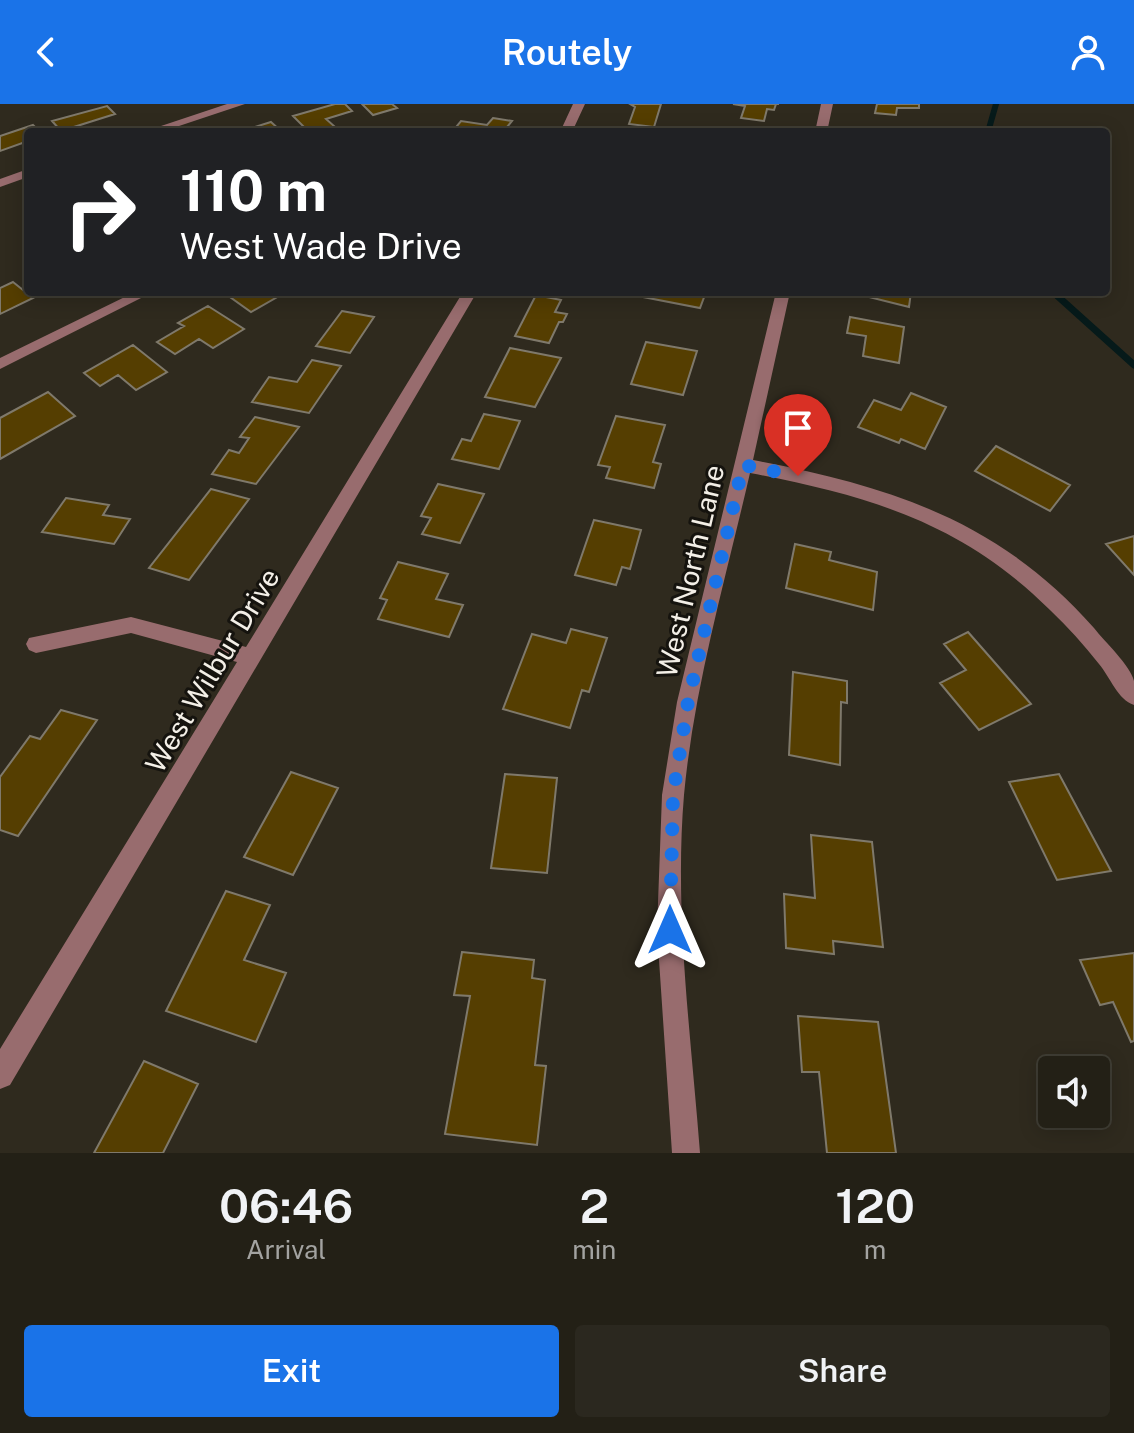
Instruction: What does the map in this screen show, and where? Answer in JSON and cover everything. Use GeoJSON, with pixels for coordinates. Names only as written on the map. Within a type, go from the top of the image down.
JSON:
{"type":"FeatureCollection","features":[{"type":"Feature","properties":{"kind":"street"},"geometry":{"type":"LineString","coordinates":[[162,128],[239,104]]}},
{"type":"Feature","properties":{"kind":"street"},"geometry":{"type":"LineString","coordinates":[[568,128],[579,104]]}},
{"type":"Feature","properties":{"kind":"street"},"geometry":{"type":"LineString","coordinates":[[822,128],[827,104]]}},
{"type":"Feature","properties":{"kind":"street"},"geometry":{"type":"LineString","coordinates":[[0,183],[24,174]]}},
{"type":"Feature","properties":{"kind":"street"},"geometry":{"type":"LineString","coordinates":[[0,364],[138,296]]}},
{"type":"Feature","properties":{"kind":"street","name":"West Wilbur Drive"},"geometry":{"type":"LineString","coordinates":[[0,1075],[468,296]]}},
{"type":"Feature","properties":{"kind":"street","name":"West North Lane"},"geometry":{"type":"LineString","coordinates":[[686,1153],[670,930],[673,795],[688,702],[782,296]]}},
{"type":"Feature","properties":{"kind":"street"},"geometry":{"type":"LineString","coordinates":[[743,465],[853,488],[900,503],[965,534],[1046,592],[1072,618],[1134,696]]}},
{"type":"Feature","properties":{"kind":"street"},"geometry":{"type":"LineString","coordinates":[[36,644],[131,625],[252,657]]}},
{"type":"Feature","properties":{"kind":"building"},"geometry":{"type":"Polygon","coordinates":[[[335,104],[345,104],[352,111],[326,119],[334,126],[328,128],[305,128],[293,116],[335,104]]]}},
{"type":"Feature","properties":{"kind":"building"},"geometry":{"type":"Polygon","coordinates":[[[362,104],[392,104],[397,108],[373,115],[362,104]]]}},
{"type":"Feature","properties":{"kind":"building"},"geometry":{"type":"Polygon","coordinates":[[[630,104],[661,104],[654,127],[629,124],[635,107],[630,104]]]}},
{"type":"Feature","properties":{"kind":"building"},"geometry":{"type":"Polygon","coordinates":[[[733,104],[776,104],[774,110],[767,109],[764,121],[741,118],[745,106],[733,104]]]}},
{"type":"Feature","properties":{"kind":"building"},"geometry":{"type":"Polygon","coordinates":[[[877,104],[919,104],[919,108],[897,108],[896,115],[875,113],[877,104]]]}},
{"type":"Feature","properties":{"kind":"building"},"geometry":{"type":"Polygon","coordinates":[[[107,106],[115,114],[71,128],[58,128],[52,121],[107,106]]]}},
{"type":"Feature","properties":{"kind":"building"},"geometry":{"type":"Polygon","coordinates":[[[493,118],[512,121],[506,128],[455,128],[461,121],[487,125],[493,118]]]}},
{"type":"Feature","properties":{"kind":"building"},"geometry":{"type":"Polygon","coordinates":[[[271,122],[278,128],[252,128],[271,122]]]}},
{"type":"Feature","properties":{"kind":"building"},"geometry":{"type":"Polygon","coordinates":[[[24,128],[24,142],[0,151],[0,136],[24,128]]]}},
{"type":"Feature","properties":{"kind":"building"},"geometry":{"type":"Polygon","coordinates":[[[13,282],[24,291],[24,296],[33,298],[0,314],[0,288],[13,282]]]}},
{"type":"Feature","properties":{"kind":"building"},"geometry":{"type":"Polygon","coordinates":[[[232,296],[279,296],[251,312],[232,296]]]}},
{"type":"Feature","properties":{"kind":"building"},"geometry":{"type":"Polygon","coordinates":[[[535,296],[561,300],[555,312],[567,314],[563,322],[559,322],[549,343],[515,336],[535,296]]]}},
{"type":"Feature","properties":{"kind":"building"},"geometry":{"type":"Polygon","coordinates":[[[644,296],[704,296],[700,308],[644,296]]]}},
{"type":"Feature","properties":{"kind":"building"},"geometry":{"type":"Polygon","coordinates":[[[865,296],[910,296],[909,307],[865,296]]]}},
{"type":"Feature","properties":{"kind":"building"},"geometry":{"type":"Polygon","coordinates":[[[208,306],[244,329],[213,348],[199,339],[175,354],[157,342],[184,326],[178,323],[208,306]]]}},
{"type":"Feature","properties":{"kind":"building"},"geometry":{"type":"Polygon","coordinates":[[[342,311],[374,317],[350,353],[316,346],[342,311]]]}},
{"type":"Feature","properties":{"kind":"building"},"geometry":{"type":"Polygon","coordinates":[[[850,317],[904,327],[899,363],[863,356],[866,336],[847,333],[850,317]]]}},
{"type":"Feature","properties":{"kind":"building"},"geometry":{"type":"Polygon","coordinates":[[[646,342],[697,351],[683,395],[631,384],[646,342]]]}},
{"type":"Feature","properties":{"kind":"building"},"geometry":{"type":"Polygon","coordinates":[[[133,345],[167,372],[136,390],[118,375],[100,386],[84,373],[133,345]]]}},
{"type":"Feature","properties":{"kind":"building"},"geometry":{"type":"Polygon","coordinates":[[[510,348],[561,358],[535,407],[485,397],[510,348]]]}},
{"type":"Feature","properties":{"kind":"building"},"geometry":{"type":"Polygon","coordinates":[[[312,360],[341,366],[309,413],[252,402],[269,377],[297,382],[312,360]]]}},
{"type":"Feature","properties":{"kind":"building"},"geometry":{"type":"Polygon","coordinates":[[[48,392],[75,416],[0,459],[0,418],[48,392]]]}},
{"type":"Feature","properties":{"kind":"building"},"geometry":{"type":"Polygon","coordinates":[[[911,393],[946,407],[925,449],[901,439],[899,443],[858,427],[874,400],[901,410],[911,393]]]}},
{"type":"Feature","properties":{"kind":"building"},"geometry":{"type":"Polygon","coordinates":[[[484,414],[520,421],[499,469],[452,459],[462,439],[471,441],[484,414]]]}},
{"type":"Feature","properties":{"kind":"building"},"geometry":{"type":"Polygon","coordinates":[[[616,416],[665,425],[653,462],[661,464],[654,488],[606,478],[610,467],[598,465],[616,416]]]}},
{"type":"Feature","properties":{"kind":"building"},"geometry":{"type":"Polygon","coordinates":[[[255,417],[299,427],[256,484],[212,474],[229,450],[239,453],[249,438],[240,437],[255,417]]]}},
{"type":"Feature","properties":{"kind":"building"},"geometry":{"type":"Polygon","coordinates":[[[996,446],[1070,485],[1050,511],[975,471],[996,446]]]}},
{"type":"Feature","properties":{"kind":"building"},"geometry":{"type":"Polygon","coordinates":[[[438,484],[484,494],[460,543],[422,534],[431,518],[421,516],[438,484]]]}},
{"type":"Feature","properties":{"kind":"building"},"geometry":{"type":"Polygon","coordinates":[[[211,489],[249,499],[189,580],[149,568],[211,489]]]}},
{"type":"Feature","properties":{"kind":"building"},"geometry":{"type":"Polygon","coordinates":[[[66,498],[109,505],[103,515],[130,519],[114,544],[42,532],[66,498]]]}},
{"type":"Feature","properties":{"kind":"building"},"geometry":{"type":"Polygon","coordinates":[[[594,520],[641,530],[630,569],[622,567],[616,585],[575,575],[594,520]]]}},
{"type":"Feature","properties":{"kind":"building"},"geometry":{"type":"Polygon","coordinates":[[[1134,536],[1134,575],[1106,544],[1134,536]]]}},
{"type":"Feature","properties":{"kind":"building"},"geometry":{"type":"Polygon","coordinates":[[[795,544],[831,552],[829,560],[877,572],[873,610],[786,588],[795,544]]]}},
{"type":"Feature","properties":{"kind":"building"},"geometry":{"type":"Polygon","coordinates":[[[398,562],[448,574],[436,599],[463,605],[449,637],[378,619],[387,600],[380,598],[398,562]]]}},
{"type":"Feature","properties":{"kind":"building"},"geometry":{"type":"Polygon","coordinates":[[[571,629],[607,638],[589,692],[582,690],[570,728],[503,709],[532,634],[566,643],[571,629]]]}},
{"type":"Feature","properties":{"kind":"building"},"geometry":{"type":"Polygon","coordinates":[[[968,632],[1031,704],[979,730],[940,683],[966,670],[944,644],[968,632]]]}},
{"type":"Feature","properties":{"kind":"building"},"geometry":{"type":"Polygon","coordinates":[[[793,672],[847,681],[847,703],[841,702],[840,765],[789,755],[793,672]]]}},
{"type":"Feature","properties":{"kind":"building"},"geometry":{"type":"Polygon","coordinates":[[[61,710],[97,720],[18,836],[0,830],[0,777],[30,736],[40,739],[61,710]]]}},
{"type":"Feature","properties":{"kind":"building"},"geometry":{"type":"Polygon","coordinates":[[[291,772],[338,788],[293,875],[244,857],[291,772]]]}},
{"type":"Feature","properties":{"kind":"building"},"geometry":{"type":"Polygon","coordinates":[[[505,774],[557,778],[547,873],[491,868],[505,774]]]}},
{"type":"Feature","properties":{"kind":"building"},"geometry":{"type":"Polygon","coordinates":[[[1059,774],[1111,871],[1057,880],[1009,782],[1059,774]]]}},
{"type":"Feature","properties":{"kind":"building"},"geometry":{"type":"Polygon","coordinates":[[[811,835],[872,842],[883,947],[833,941],[834,954],[786,948],[784,894],[815,898],[811,835]]]}},
{"type":"Feature","properties":{"kind":"building"},"geometry":{"type":"Polygon","coordinates":[[[226,891],[270,905],[244,960],[286,973],[256,1042],[166,1011],[226,891]]]}},
{"type":"Feature","properties":{"kind":"building"},"geometry":{"type":"Polygon","coordinates":[[[462,952],[534,960],[532,978],[545,980],[535,1065],[546,1066],[537,1145],[445,1134],[470,996],[454,995],[462,952]]]}},
{"type":"Feature","properties":{"kind":"building"},"geometry":{"type":"Polygon","coordinates":[[[1134,953],[1134,1041],[1131,1042],[1113,1002],[1100,1005],[1080,960],[1134,953]]]}},
{"type":"Feature","properties":{"kind":"building"},"geometry":{"type":"Polygon","coordinates":[[[798,1016],[878,1022],[896,1153],[827,1153],[819,1072],[802,1072],[798,1016]]]}},
{"type":"Feature","properties":{"kind":"building"},"geometry":{"type":"Polygon","coordinates":[[[144,1061],[198,1084],[163,1153],[94,1153],[144,1061]]]}},
{"type":"Feature","properties":{"kind":"waterway"},"geometry":{"type":"LineString","coordinates":[[989,128],[996,104]]}},
{"type":"Feature","properties":{"kind":"waterway"},"geometry":{"type":"LineString","coordinates":[[1057,296],[1134,365]]}},
{"type":"Feature","properties":{"kind":"route"},"geometry":{"type":"LineString","coordinates":[[670,930],[673,795],[688,702],[743,465],[798,476]]}}]}
